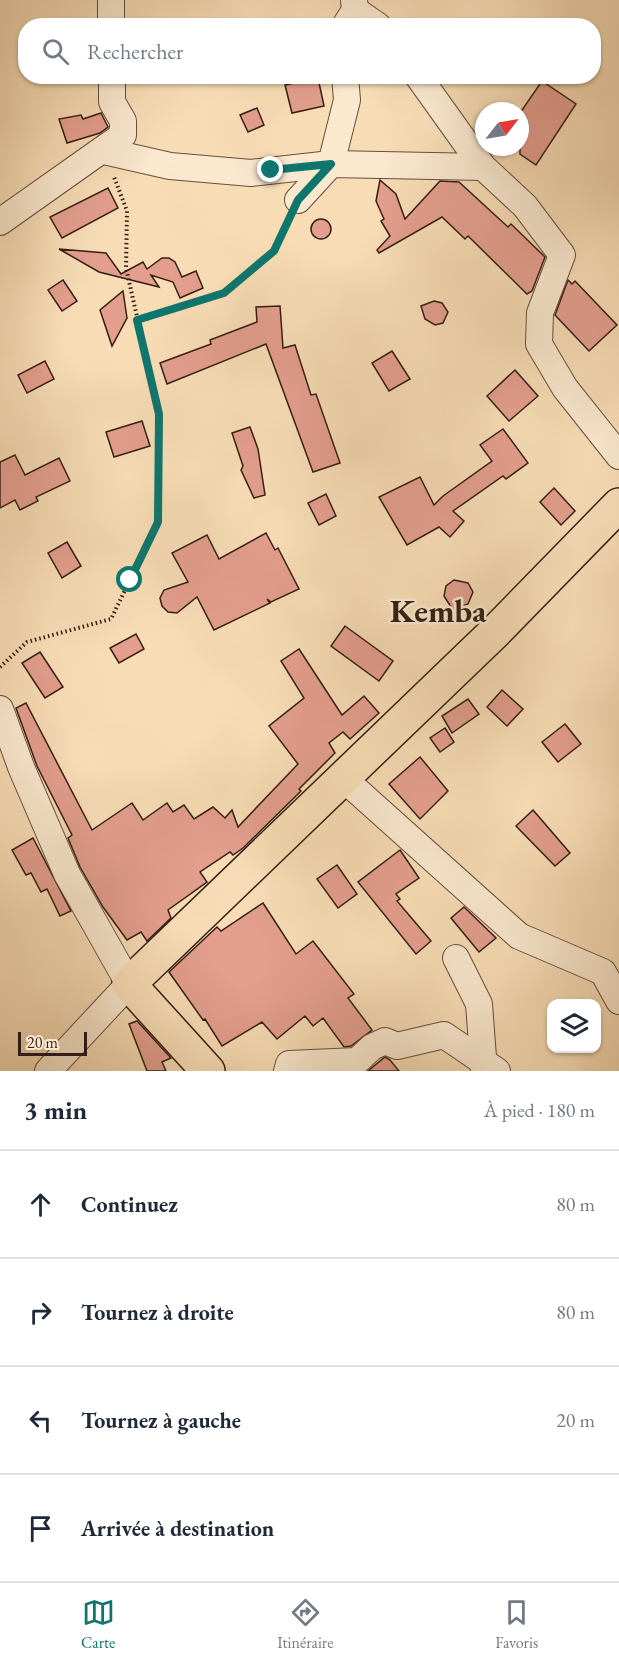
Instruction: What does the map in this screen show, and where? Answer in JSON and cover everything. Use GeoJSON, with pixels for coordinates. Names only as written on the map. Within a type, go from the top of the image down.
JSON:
{"type":"FeatureCollection","features":[{"type":"Feature","properties":{"kind":"main road"},"geometry":{"type":"LineString","coordinates":[[208,1071],[129,984],[496,631],[619,505]]}},
{"type":"Feature","properties":{"kind":"street"},"geometry":{"type":"LineString","coordinates":[[111,0],[111,18]]}},
{"type":"Feature","properties":{"kind":"street"},"geometry":{"type":"LineString","coordinates":[[0,222],[104,151],[123,135],[123,121],[112,102],[112,84]]}},
{"type":"Feature","properties":{"kind":"street"},"geometry":{"type":"LineString","coordinates":[[298,200],[331,164],[346,100],[345,84]]}},
{"type":"Feature","properties":{"kind":"street"},"geometry":{"type":"LineString","coordinates":[[423,84],[483,167],[525,206],[562,255],[540,313],[539,344],[565,388],[619,456]]}},
{"type":"Feature","properties":{"kind":"street"},"geometry":{"type":"LineString","coordinates":[[104,151],[170,166],[251,173],[331,164],[483,167]]}},
{"type":"Feature","properties":{"kind":"street"},"geometry":{"type":"LineString","coordinates":[[0,709],[21,766],[67,874],[129,984],[48,1071]]}},
{"type":"Feature","properties":{"kind":"street"},"geometry":{"type":"LineString","coordinates":[[344,779],[519,936],[603,972],[619,1001]]}},
{"type":"Feature","properties":{"kind":"street"},"geometry":{"type":"LineString","coordinates":[[456,958],[479,1004],[488,1068]]}},
{"type":"Feature","properties":{"kind":"street"},"geometry":{"type":"LineString","coordinates":[[287,1071],[289,1064],[357,1061],[372,1047],[385,1041],[397,1046],[444,1035],[488,1068]]}},
{"type":"Feature","properties":{"kind":"path"},"geometry":{"type":"LineString","coordinates":[[0,667],[27,642],[111,619],[158,522],[159,414],[126,268],[127,211],[104,151]]}},
{"type":"Feature","properties":{"kind":"path"},"geometry":{"type":"LineString","coordinates":[[137,320],[224,293],[274,251],[298,200]]}},
{"type":"Feature","properties":{"kind":"building"},"geometry":{"type":"Polygon","coordinates":[[[319,84],[324,106],[292,113],[285,85],[319,84]]]}},
{"type":"Feature","properties":{"kind":"building"},"geometry":{"type":"Polygon","coordinates":[[[540,84],[546,84],[576,104],[536,165],[523,156],[529,156],[528,102],[540,84]]]}},
{"type":"Feature","properties":{"kind":"building"},"geometry":{"type":"Polygon","coordinates":[[[257,108],[264,125],[248,132],[240,115],[257,108]]]}},
{"type":"Feature","properties":{"kind":"building"},"geometry":{"type":"Polygon","coordinates":[[[101,113],[108,127],[100,133],[67,143],[59,119],[81,115],[83,119],[101,113]]]}},
{"type":"Feature","properties":{"kind":"building"},"geometry":{"type":"Polygon","coordinates":[[[380,180],[396,194],[405,219],[440,181],[459,182],[508,227],[511,224],[545,257],[532,291],[527,294],[468,236],[465,239],[442,217],[379,253],[377,250],[390,236],[381,221],[384,219],[376,201],[380,180]]]}},
{"type":"Feature","properties":{"kind":"building"},"geometry":{"type":"Polygon","coordinates":[[[108,188],[118,208],[62,238],[50,217],[108,188]]]}},
{"type":"Feature","properties":{"kind":"building"},"geometry":{"type":"Polygon","coordinates":[[[321,219],[328,222],[331,229],[328,236],[321,239],[314,236],[311,229],[314,222],[321,219]]]}},
{"type":"Feature","properties":{"kind":"building"},"geometry":{"type":"Polygon","coordinates":[[[59,249],[106,253],[121,274],[143,262],[147,269],[162,258],[169,258],[175,262],[182,277],[196,271],[203,288],[180,298],[173,282],[151,275],[159,287],[99,272],[59,249]]]}},
{"type":"Feature","properties":{"kind":"building"},"geometry":{"type":"Polygon","coordinates":[[[63,280],[77,301],[62,311],[48,290],[63,280]]]}},
{"type":"Feature","properties":{"kind":"building"},"geometry":{"type":"Polygon","coordinates":[[[568,280],[572,284],[575,281],[617,325],[589,351],[555,315],[568,280]]]}},
{"type":"Feature","properties":{"kind":"building"},"geometry":{"type":"Polygon","coordinates":[[[123,291],[127,318],[112,346],[100,310],[123,291]]]}},
{"type":"Feature","properties":{"kind":"building"},"geometry":{"type":"Polygon","coordinates":[[[434,301],[442,303],[448,312],[443,323],[435,325],[425,319],[421,306],[434,301]]]}},
{"type":"Feature","properties":{"kind":"building"},"geometry":{"type":"Polygon","coordinates":[[[280,306],[283,348],[295,345],[311,395],[316,394],[340,463],[313,472],[266,344],[167,384],[160,363],[211,344],[210,340],[257,322],[256,307],[280,306]]]}},
{"type":"Feature","properties":{"kind":"building"},"geometry":{"type":"Polygon","coordinates":[[[392,351],[410,379],[389,391],[372,363],[392,351]]]}},
{"type":"Feature","properties":{"kind":"building"},"geometry":{"type":"Polygon","coordinates":[[[45,361],[54,379],[27,393],[18,375],[45,361]]]}},
{"type":"Feature","properties":{"kind":"building"},"geometry":{"type":"Polygon","coordinates":[[[515,370],[538,396],[509,421],[487,396],[515,370]]]}},
{"type":"Feature","properties":{"kind":"building"},"geometry":{"type":"Polygon","coordinates":[[[142,421],[150,446],[114,457],[106,432],[142,421]]]}},
{"type":"Feature","properties":{"kind":"building"},"geometry":{"type":"Polygon","coordinates":[[[250,427],[258,449],[265,495],[254,498],[241,470],[243,466],[232,433],[250,427]]]}},
{"type":"Feature","properties":{"kind":"building"},"geometry":{"type":"Polygon","coordinates":[[[503,429],[528,463],[506,479],[503,476],[453,511],[464,521],[450,537],[439,527],[407,545],[379,497],[420,477],[434,505],[492,461],[480,445],[503,429]]]}},
{"type":"Feature","properties":{"kind":"building"},"geometry":{"type":"Polygon","coordinates":[[[15,455],[25,475],[59,458],[70,481],[36,497],[38,501],[20,510],[15,500],[0,508],[0,462],[15,455]]]}},
{"type":"Feature","properties":{"kind":"building"},"geometry":{"type":"Polygon","coordinates":[[[554,488],[575,511],[561,525],[540,502],[554,488]]]}},
{"type":"Feature","properties":{"kind":"building"},"geometry":{"type":"Polygon","coordinates":[[[326,494],[336,516],[319,525],[308,503],[326,494]]]}},
{"type":"Feature","properties":{"kind":"building"},"geometry":{"type":"Polygon","coordinates":[[[266,533],[275,550],[278,548],[299,589],[271,602],[267,599],[270,603],[214,630],[197,597],[177,613],[168,612],[162,606],[160,598],[164,590],[188,582],[172,553],[207,535],[219,559],[266,533]]]}},
{"type":"Feature","properties":{"kind":"building"},"geometry":{"type":"Polygon","coordinates":[[[67,542],[81,566],[62,578],[48,553],[67,542]]]}},
{"type":"Feature","properties":{"kind":"building"},"geometry":{"type":"Polygon","coordinates":[[[454,580],[468,583],[473,592],[468,604],[453,610],[444,596],[446,586],[454,580]]]}},
{"type":"Feature","properties":{"kind":"building"},"geometry":{"type":"Polygon","coordinates":[[[345,626],[393,661],[379,681],[331,646],[345,626]]]}},
{"type":"Feature","properties":{"kind":"building"},"geometry":{"type":"Polygon","coordinates":[[[136,634],[144,649],[119,663],[110,648],[136,634]]]}},
{"type":"Feature","properties":{"kind":"building"},"geometry":{"type":"Polygon","coordinates":[[[299,649],[342,715],[364,696],[379,713],[350,739],[343,732],[329,743],[335,753],[299,789],[301,791],[243,848],[233,855],[230,852],[200,872],[207,882],[168,910],[171,918],[147,941],[141,932],[127,940],[103,907],[80,867],[68,838],[72,835],[37,766],[16,708],[26,703],[92,830],[132,803],[143,820],[167,803],[173,812],[184,805],[194,819],[213,807],[225,818],[232,810],[238,827],[298,764],[269,726],[304,698],[281,661],[299,649]]]}},
{"type":"Feature","properties":{"kind":"building"},"geometry":{"type":"Polygon","coordinates":[[[40,652],[63,687],[45,698],[22,663],[40,652]]]}},
{"type":"Feature","properties":{"kind":"building"},"geometry":{"type":"Polygon","coordinates":[[[502,690],[523,709],[507,726],[487,707],[502,690]]]}},
{"type":"Feature","properties":{"kind":"building"},"geometry":{"type":"Polygon","coordinates":[[[468,699],[479,714],[452,733],[442,716],[468,699]]]}},
{"type":"Feature","properties":{"kind":"building"},"geometry":{"type":"Polygon","coordinates":[[[565,724],[581,744],[558,762],[542,742],[565,724]]]}},
{"type":"Feature","properties":{"kind":"building"},"geometry":{"type":"Polygon","coordinates":[[[445,728],[454,742],[440,752],[430,738],[445,728]]]}},
{"type":"Feature","properties":{"kind":"building"},"geometry":{"type":"Polygon","coordinates":[[[420,757],[448,791],[420,819],[389,784],[420,757]]]}},
{"type":"Feature","properties":{"kind":"building"},"geometry":{"type":"Polygon","coordinates":[[[533,810],[570,853],[555,866],[516,826],[533,810]]]}},
{"type":"Feature","properties":{"kind":"building"},"geometry":{"type":"Polygon","coordinates":[[[33,838],[71,911],[60,916],[47,889],[41,892],[31,873],[26,875],[12,850],[33,838]]]}},
{"type":"Feature","properties":{"kind":"building"},"geometry":{"type":"Polygon","coordinates":[[[400,850],[419,878],[396,894],[400,899],[397,901],[431,941],[416,954],[358,882],[400,850]]]}},
{"type":"Feature","properties":{"kind":"building"},"geometry":{"type":"Polygon","coordinates":[[[337,865],[357,894],[338,908],[317,879],[337,865]]]}},
{"type":"Feature","properties":{"kind":"building"},"geometry":{"type":"Polygon","coordinates":[[[263,903],[296,954],[313,941],[354,994],[348,998],[372,1030],[351,1046],[344,1047],[323,1018],[313,1026],[305,1016],[277,1039],[262,1022],[222,1046],[205,1019],[203,1020],[169,972],[217,927],[221,931],[263,903]]]}},
{"type":"Feature","properties":{"kind":"building"},"geometry":{"type":"Polygon","coordinates":[[[464,907],[496,938],[479,952],[451,918],[464,907]]]}},
{"type":"Feature","properties":{"kind":"building"},"geometry":{"type":"Polygon","coordinates":[[[137,1021],[171,1058],[162,1062],[166,1071],[147,1071],[129,1024],[137,1021]]]}},
{"type":"Feature","properties":{"kind":"building"},"geometry":{"type":"Polygon","coordinates":[[[385,1057],[399,1071],[368,1071],[385,1057]]]}},
{"type":"Feature","properties":{"kind":"district","name":"Kemba"},"geometry":{"type":"Point","coordinates":[438,610]}},
{"type":"Feature","properties":{"kind":"route"},"geometry":{"type":"LineString","coordinates":[[130,580],[158,522],[159,414],[137,320],[224,293],[274,251],[298,200],[331,164],[271,170]]}}]}
